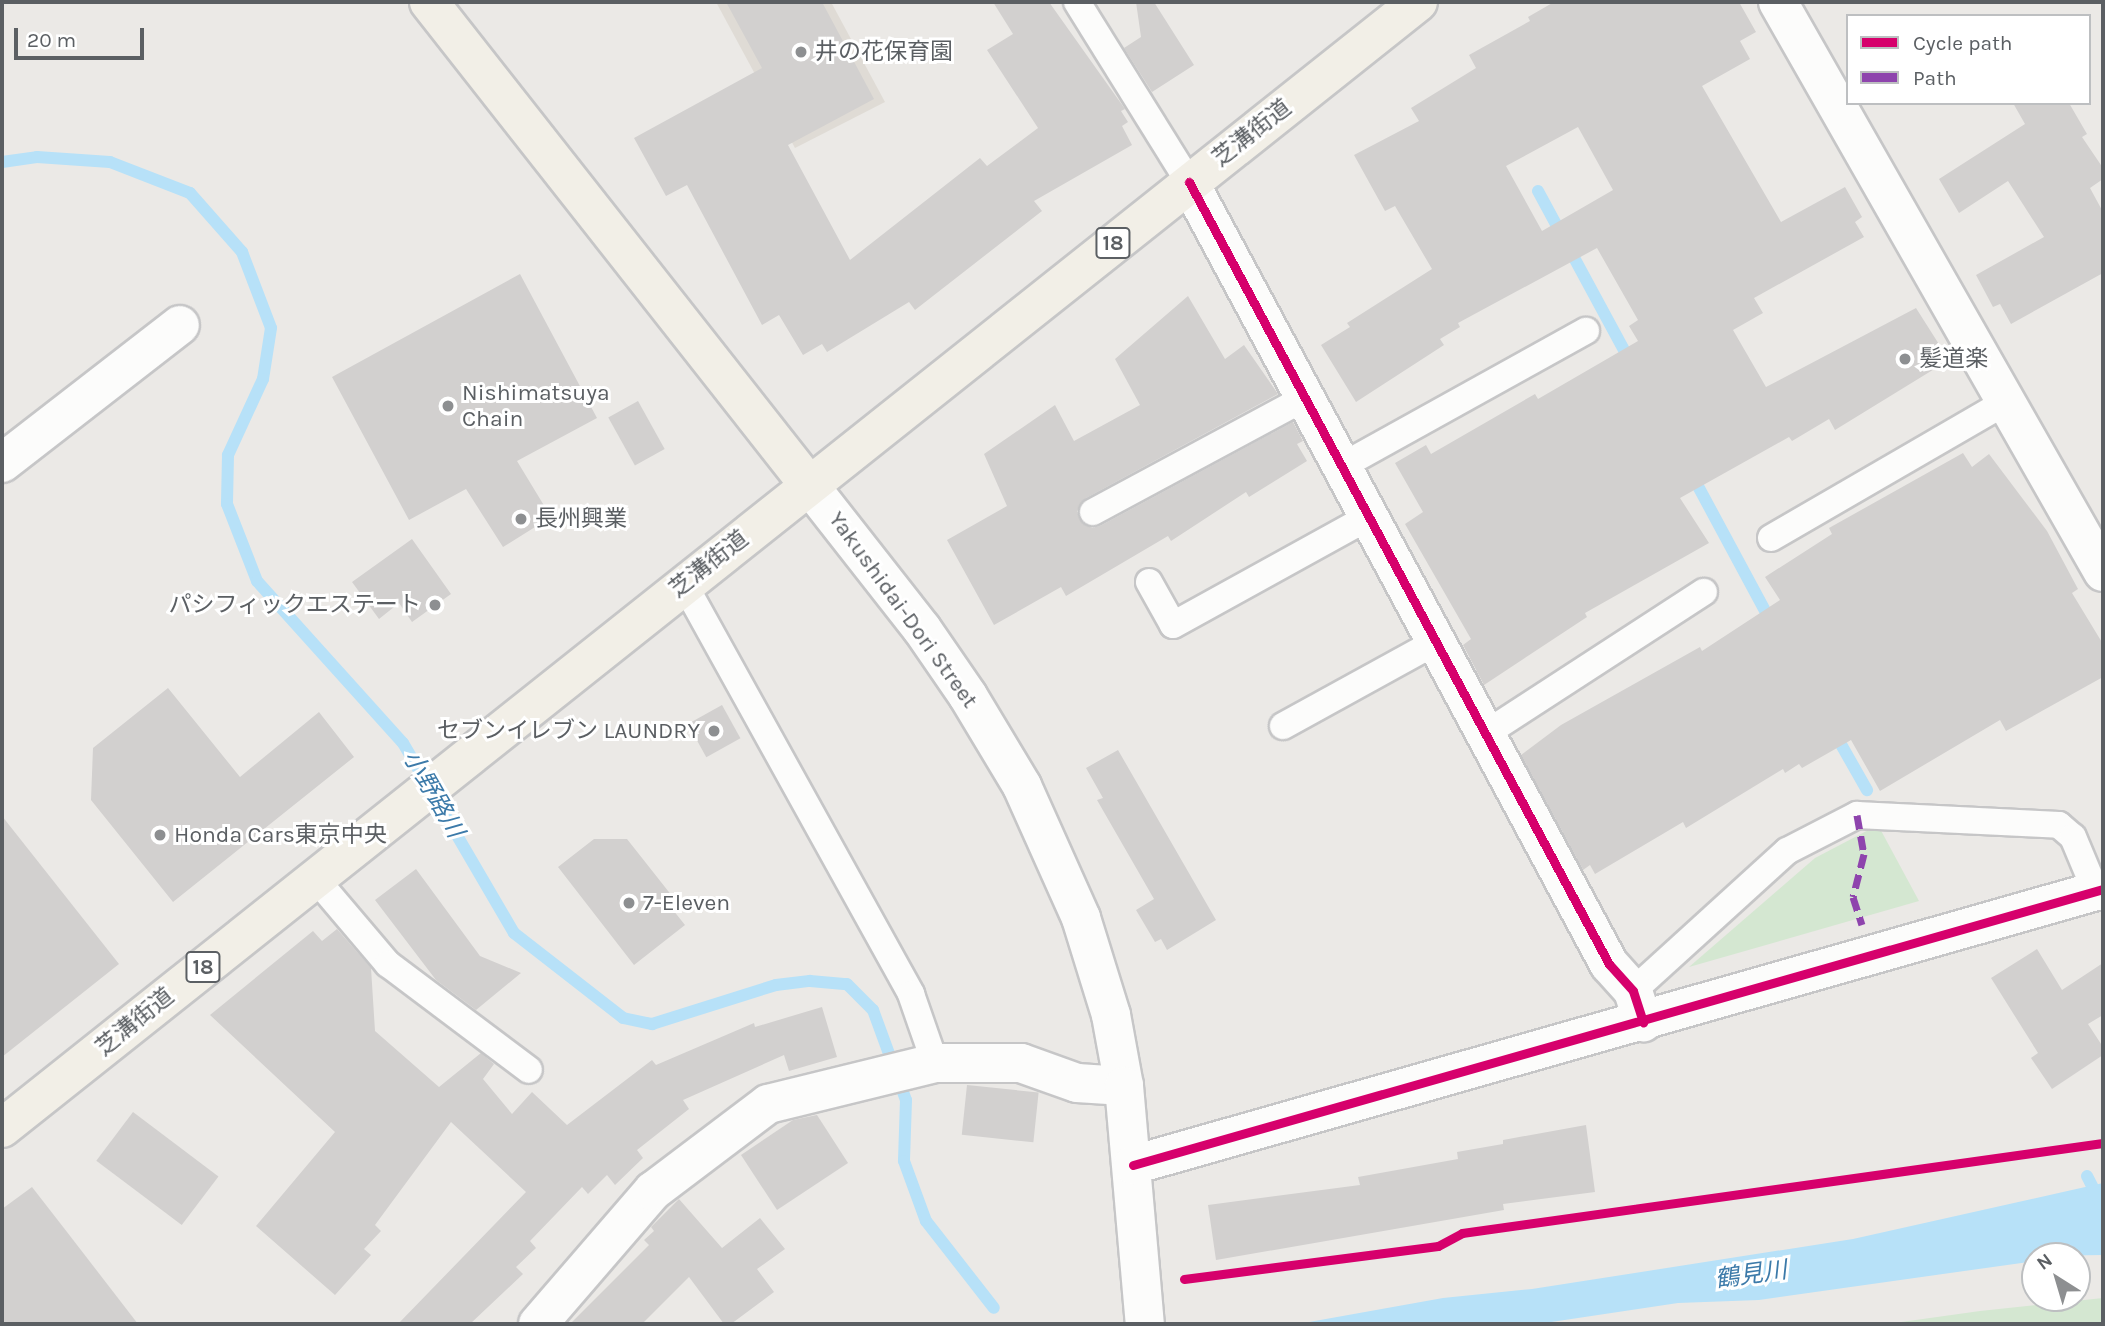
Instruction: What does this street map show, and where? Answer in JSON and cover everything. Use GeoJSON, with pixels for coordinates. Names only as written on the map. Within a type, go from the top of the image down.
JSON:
{"type":"FeatureCollection","features":[{"type":"Feature","properties":{"kind":"main road"},"geometry":{"type":"LineString","coordinates":[[429,2],[810,485]]}},
{"type":"Feature","properties":{"kind":"main road","name":"芝溝街道"},"geometry":{"type":"LineString","coordinates":[[2,1128],[460,761],[1418,2]]}},
{"type":"Feature","properties":{"kind":"street"},"geometry":{"type":"LineString","coordinates":[[1779,2],[2103,572]]}},
{"type":"Feature","properties":{"kind":"street"},"geometry":{"type":"LineString","coordinates":[[1189,182],[1609,964],[1638,1006]]}},
{"type":"Feature","properties":{"kind":"street"},"geometry":{"type":"LineString","coordinates":[[2,463],[180,325]]}},
{"type":"Feature","properties":{"kind":"street","name":"Yakushidai-Dori Street"},"geometry":{"type":"LineString","coordinates":[[810,485],[922,629],[1023,786],[1081,918],[1111,1015],[1124,1086],[1144,1311]]}},
{"type":"Feature","properties":{"kind":"street"},"geometry":{"type":"LineString","coordinates":[[1133,1165],[1638,1006],[2100,890]]}},
{"type":"Feature","properties":{"kind":"street"},"geometry":{"type":"LineString","coordinates":[[538,1324],[653,1191],[697,1153],[768,1104],[858,1085],[922,1067],[1021,1063],[1077,1083],[1124,1086]]}},
{"type":"Feature","properties":{"kind":"lane"},"geometry":{"type":"LineString","coordinates":[[1077,2],[1189,182]]}},
{"type":"Feature","properties":{"kind":"lane"},"geometry":{"type":"LineString","coordinates":[[1342,466],[1586,331]]}},
{"type":"Feature","properties":{"kind":"lane"},"geometry":{"type":"LineString","coordinates":[[1093,512],[1305,398]]}},
{"type":"Feature","properties":{"kind":"lane"},"geometry":{"type":"LineString","coordinates":[[1771,538],[2007,401]]}},
{"type":"Feature","properties":{"kind":"lane"},"geometry":{"type":"LineString","coordinates":[[1149,582],[1173,625],[1369,517]]}},
{"type":"Feature","properties":{"kind":"lane"},"geometry":{"type":"LineString","coordinates":[[684,584],[911,994],[922,1067]]}},
{"type":"Feature","properties":{"kind":"lane"},"geometry":{"type":"LineString","coordinates":[[1485,734],[1704,592]]}},
{"type":"Feature","properties":{"kind":"lane"},"geometry":{"type":"LineString","coordinates":[[1283,726],[1436,642]]}},
{"type":"Feature","properties":{"kind":"lane"},"geometry":{"type":"LineString","coordinates":[[1638,1006],[1787,851],[1857,815],[2059,825],[2073,837],[2100,890]]}},
{"type":"Feature","properties":{"kind":"lane"},"geometry":{"type":"LineString","coordinates":[[315,878],[388,964],[529,1070]]}},
{"type":"Feature","properties":{"kind":"shaded area","name":"井の花保育園"},"geometry":{"type":"Polygon","coordinates":[[[716,2],[831,2],[885,102],[795,148],[716,2]]]}},
{"type":"Feature","properties":{"kind":"green space"},"geometry":{"type":"Polygon","coordinates":[[[1878,825],[1919,901],[1689,967],[1815,858],[1878,825]]]}},
{"type":"Feature","properties":{"kind":"green space"},"geometry":{"type":"Polygon","coordinates":[[[2103,1298],[2103,1324],[1887,1324],[2021,1307],[2021,1312],[2091,1312],[2091,1299],[2103,1298]]]}},
{"type":"Feature","properties":{"kind":"water","name":"鶴見川"},"geometry":{"type":"Polygon","coordinates":[[[2103,1183],[2103,1255],[2091,1255],[2091,1242],[2021,1242],[2021,1263],[1759,1300],[1678,1303],[1538,1324],[1298,1324],[1443,1298],[1532,1289],[1853,1239],[2103,1183]]]}},
{"type":"Feature","properties":{"kind":"building"},"geometry":{"type":"Polygon","coordinates":[[[726,2],[822,2],[874,99],[788,145],[850,260],[980,158],[987,166],[1038,128],[987,50],[1013,34],[993,2],[1049,2],[1125,109],[1121,111],[1128,122],[1122,126],[1132,145],[1034,201],[1042,211],[915,310],[909,302],[827,352],[822,344],[803,355],[779,315],[762,325],[687,185],[666,196],[634,138],[762,68],[726,2]]]}},
{"type":"Feature","properties":{"kind":"building"},"geometry":{"type":"Polygon","coordinates":[[[1136,2],[1154,2],[1194,65],[1152,92],[1124,48],[1141,37],[1136,2]]]}},
{"type":"Feature","properties":{"kind":"building"},"geometry":{"type":"Polygon","coordinates":[[[1554,2],[1739,2],[1756,32],[1740,41],[1750,59],[1702,86],[1781,222],[1845,187],[1862,217],[1855,222],[1864,237],[1754,298],[1763,313],[1733,330],[1766,387],[1916,308],[1949,360],[1835,430],[1829,419],[1792,441],[1789,437],[1680,498],[1709,543],[1585,613],[1587,617],[1484,685],[1463,645],[1471,639],[1405,524],[1423,512],[1395,463],[1426,445],[1431,454],[1535,394],[1538,399],[1638,341],[1629,326],[1638,320],[1597,248],[1458,323],[1460,327],[1440,339],[1444,345],[1356,402],[1321,345],[1350,327],[1347,323],[1432,269],[1395,206],[1385,211],[1354,155],[1419,121],[1411,108],[1476,68],[1469,55],[1530,21],[1528,17],[1554,2]],[[1578,127],[1506,166],[1542,231],[1613,190],[1578,127]]]}},
{"type":"Feature","properties":{"kind":"building"},"geometry":{"type":"Polygon","coordinates":[[[2014,105],[2070,105],[2087,134],[2082,137],[2103,168],[2103,179],[2090,188],[2103,212],[2103,273],[2011,324],[2000,304],[1993,307],[1976,275],[2044,237],[2008,181],[1959,213],[1939,179],[2025,124],[2014,105]]]}},
{"type":"Feature","properties":{"kind":"building"},"geometry":{"type":"Polygon","coordinates":[[[520,274],[597,418],[517,461],[551,517],[503,547],[466,489],[409,520],[332,377],[520,274]]]}},
{"type":"Feature","properties":{"kind":"building"},"geometry":{"type":"Polygon","coordinates":[[[1188,296],[1225,359],[1244,345],[1278,394],[1086,498],[1077,511],[1080,520],[1092,528],[1100,526],[1293,422],[1303,441],[1297,444],[1307,461],[1249,497],[1246,492],[1171,541],[1168,536],[1066,596],[1061,587],[994,625],[947,540],[1007,506],[984,454],[1055,405],[1074,441],[1140,405],[1115,359],[1188,296]]]}},
{"type":"Feature","properties":{"kind":"building"},"geometry":{"type":"Polygon","coordinates":[[[638,401],[665,449],[635,466],[608,417],[638,401]]]}},
{"type":"Feature","properties":{"kind":"building"},"geometry":{"type":"Polygon","coordinates":[[[1963,453],[1972,467],[1989,454],[2047,531],[2078,589],[2072,593],[2103,644],[2103,677],[2006,731],[2000,720],[1880,791],[1851,740],[1802,768],[1799,764],[1785,773],[1783,769],[1686,828],[1683,822],[1595,874],[1590,865],[1583,870],[1521,755],[1561,725],[1700,647],[1702,651],[1780,600],[1765,577],[1832,534],[1829,528],[1963,453]]]}},
{"type":"Feature","properties":{"kind":"building"},"geometry":{"type":"Polygon","coordinates":[[[412,539],[451,594],[412,622],[399,603],[379,619],[352,582],[412,539]]]}},
{"type":"Feature","properties":{"kind":"building"},"geometry":{"type":"Polygon","coordinates":[[[168,688],[240,777],[319,712],[354,757],[173,902],[91,800],[93,748],[168,688]]]}},
{"type":"Feature","properties":{"kind":"building"},"geometry":{"type":"Polygon","coordinates":[[[722,705],[740,738],[706,757],[688,724],[722,705]]]}},
{"type":"Feature","properties":{"kind":"building"},"geometry":{"type":"Polygon","coordinates":[[[1118,750],[1216,920],[1167,950],[1161,939],[1155,942],[1136,910],[1154,899],[1097,800],[1103,798],[1086,768],[1118,750]]]}},
{"type":"Feature","properties":{"kind":"building"},"geometry":{"type":"Polygon","coordinates":[[[2,816],[119,964],[2,1057],[2,816]]]}},
{"type":"Feature","properties":{"kind":"building","name":"7-Eleven"},"geometry":{"type":"Polygon","coordinates":[[[594,839],[627,839],[676,901],[669,905],[685,925],[634,965],[558,867],[594,839]]]}},
{"type":"Feature","properties":{"kind":"building"},"geometry":{"type":"Polygon","coordinates":[[[416,869],[480,956],[521,973],[476,1010],[436,980],[375,900],[416,869]]]}},
{"type":"Feature","properties":{"kind":"building"},"geometry":{"type":"Polygon","coordinates":[[[337,929],[371,968],[375,1031],[439,1087],[481,1053],[494,1064],[483,1079],[512,1114],[532,1092],[567,1125],[652,1060],[656,1065],[754,1023],[755,1027],[822,1007],[837,1057],[789,1071],[784,1055],[683,1100],[689,1109],[637,1150],[643,1158],[615,1185],[607,1175],[588,1194],[582,1187],[530,1241],[536,1248],[516,1267],[523,1274],[470,1324],[398,1324],[526,1192],[451,1122],[375,1225],[381,1231],[364,1249],[371,1255],[335,1295],[256,1226],[335,1132],[210,1015],[313,931],[322,941],[337,929]]]}},
{"type":"Feature","properties":{"kind":"building"},"geometry":{"type":"Polygon","coordinates":[[[2037,949],[2062,990],[2103,963],[2103,1015],[2088,1024],[2103,1047],[2103,1055],[2052,1089],[2031,1058],[2038,1053],[1991,978],[2037,949]]]}},
{"type":"Feature","properties":{"kind":"building"},"geometry":{"type":"Polygon","coordinates":[[[967,1085],[1039,1093],[1033,1142],[962,1135],[967,1085]]]}},
{"type":"Feature","properties":{"kind":"building"},"geometry":{"type":"Polygon","coordinates":[[[133,1112],[218,1176],[182,1225],[96,1161],[133,1112]]]}},
{"type":"Feature","properties":{"kind":"building"},"geometry":{"type":"Polygon","coordinates":[[[817,1115],[848,1163],[777,1210],[741,1155],[793,1120],[817,1115]]]}},
{"type":"Feature","properties":{"kind":"building"},"geometry":{"type":"Polygon","coordinates":[[[1586,1125],[1595,1192],[1503,1204],[1504,1210],[1216,1260],[1208,1205],[1360,1185],[1358,1177],[1458,1159],[1457,1152],[1503,1144],[1503,1140],[1586,1125]]]}},
{"type":"Feature","properties":{"kind":"building"},"geometry":{"type":"Polygon","coordinates":[[[32,1187],[138,1324],[2,1324],[2,1209],[32,1187]]]}},
{"type":"Feature","properties":{"kind":"building"},"geometry":{"type":"Polygon","coordinates":[[[679,1199],[722,1248],[760,1218],[785,1249],[757,1269],[774,1292],[731,1324],[724,1324],[689,1277],[642,1324],[570,1324],[649,1245],[644,1240],[654,1231],[651,1227],[679,1199]]]}},
{"type":"Feature","properties":{"kind":"waterway","name":"小野路川"},"geometry":{"type":"LineString","coordinates":[[2,162],[37,157],[110,162],[190,193],[242,252],[271,328],[263,379],[228,455],[227,504],[257,581],[403,743],[514,933],[623,1018],[652,1024],[776,985],[810,981],[847,984],[873,1010],[906,1100],[904,1161],[926,1221],[994,1308]]}},
{"type":"Feature","properties":{"kind":"waterway"},"geometry":{"type":"LineString","coordinates":[[1538,191],[1631,363]]}},
{"type":"Feature","properties":{"kind":"waterway"},"geometry":{"type":"LineString","coordinates":[[1692,475],[1771,622]]}},
{"type":"Feature","properties":{"kind":"waterway"},"geometry":{"type":"LineString","coordinates":[[1834,732],[1867,790]]}},
{"type":"Feature","properties":{"kind":"waterway"},"geometry":{"type":"LineString","coordinates":[[2087,1176],[2103,1207]]}},
{"type":"Feature","properties":{"kind":"marked path"},"geometry":{"type":"LineString","coordinates":[[1857,815],[1864,854],[1853,897],[1862,925]]}},
{"type":"Feature","properties":{"kind":"cycle path"},"geometry":{"type":"LineString","coordinates":[[1189,182],[1609,964],[1633,991],[1643,1022]]}},
{"type":"Feature","properties":{"kind":"cycle path"},"geometry":{"type":"LineString","coordinates":[[1133,1165],[2103,889]]}},
{"type":"Feature","properties":{"kind":"cycle path"},"geometry":{"type":"LineString","coordinates":[[1184,1279],[1438,1246],[1462,1233],[2103,1143]]}},
{"type":"Feature","properties":{"kind":"place","name":"井の花保育園"},"geometry":{"type":"Point","coordinates":[801,52]}},
{"type":"Feature","properties":{"kind":"place","name":"髪道楽"},"geometry":{"type":"Point","coordinates":[1905,359]}},
{"type":"Feature","properties":{"kind":"place","name":"Nishimatsuya Chain"},"geometry":{"type":"Point","coordinates":[448,406]}},
{"type":"Feature","properties":{"kind":"place","name":"長州興業"},"geometry":{"type":"Point","coordinates":[521,519]}},
{"type":"Feature","properties":{"kind":"place","name":"パシフィックエステート"},"geometry":{"type":"Point","coordinates":[435,605]}},
{"type":"Feature","properties":{"kind":"place","name":"セブンイレブン LAUNDRY"},"geometry":{"type":"Point","coordinates":[714,731]}},
{"type":"Feature","properties":{"kind":"place","name":"Honda Cars東京中央"},"geometry":{"type":"Point","coordinates":[160,835]}},
{"type":"Feature","properties":{"kind":"place","name":"7-Eleven"},"geometry":{"type":"Point","coordinates":[629,903]}}]}
